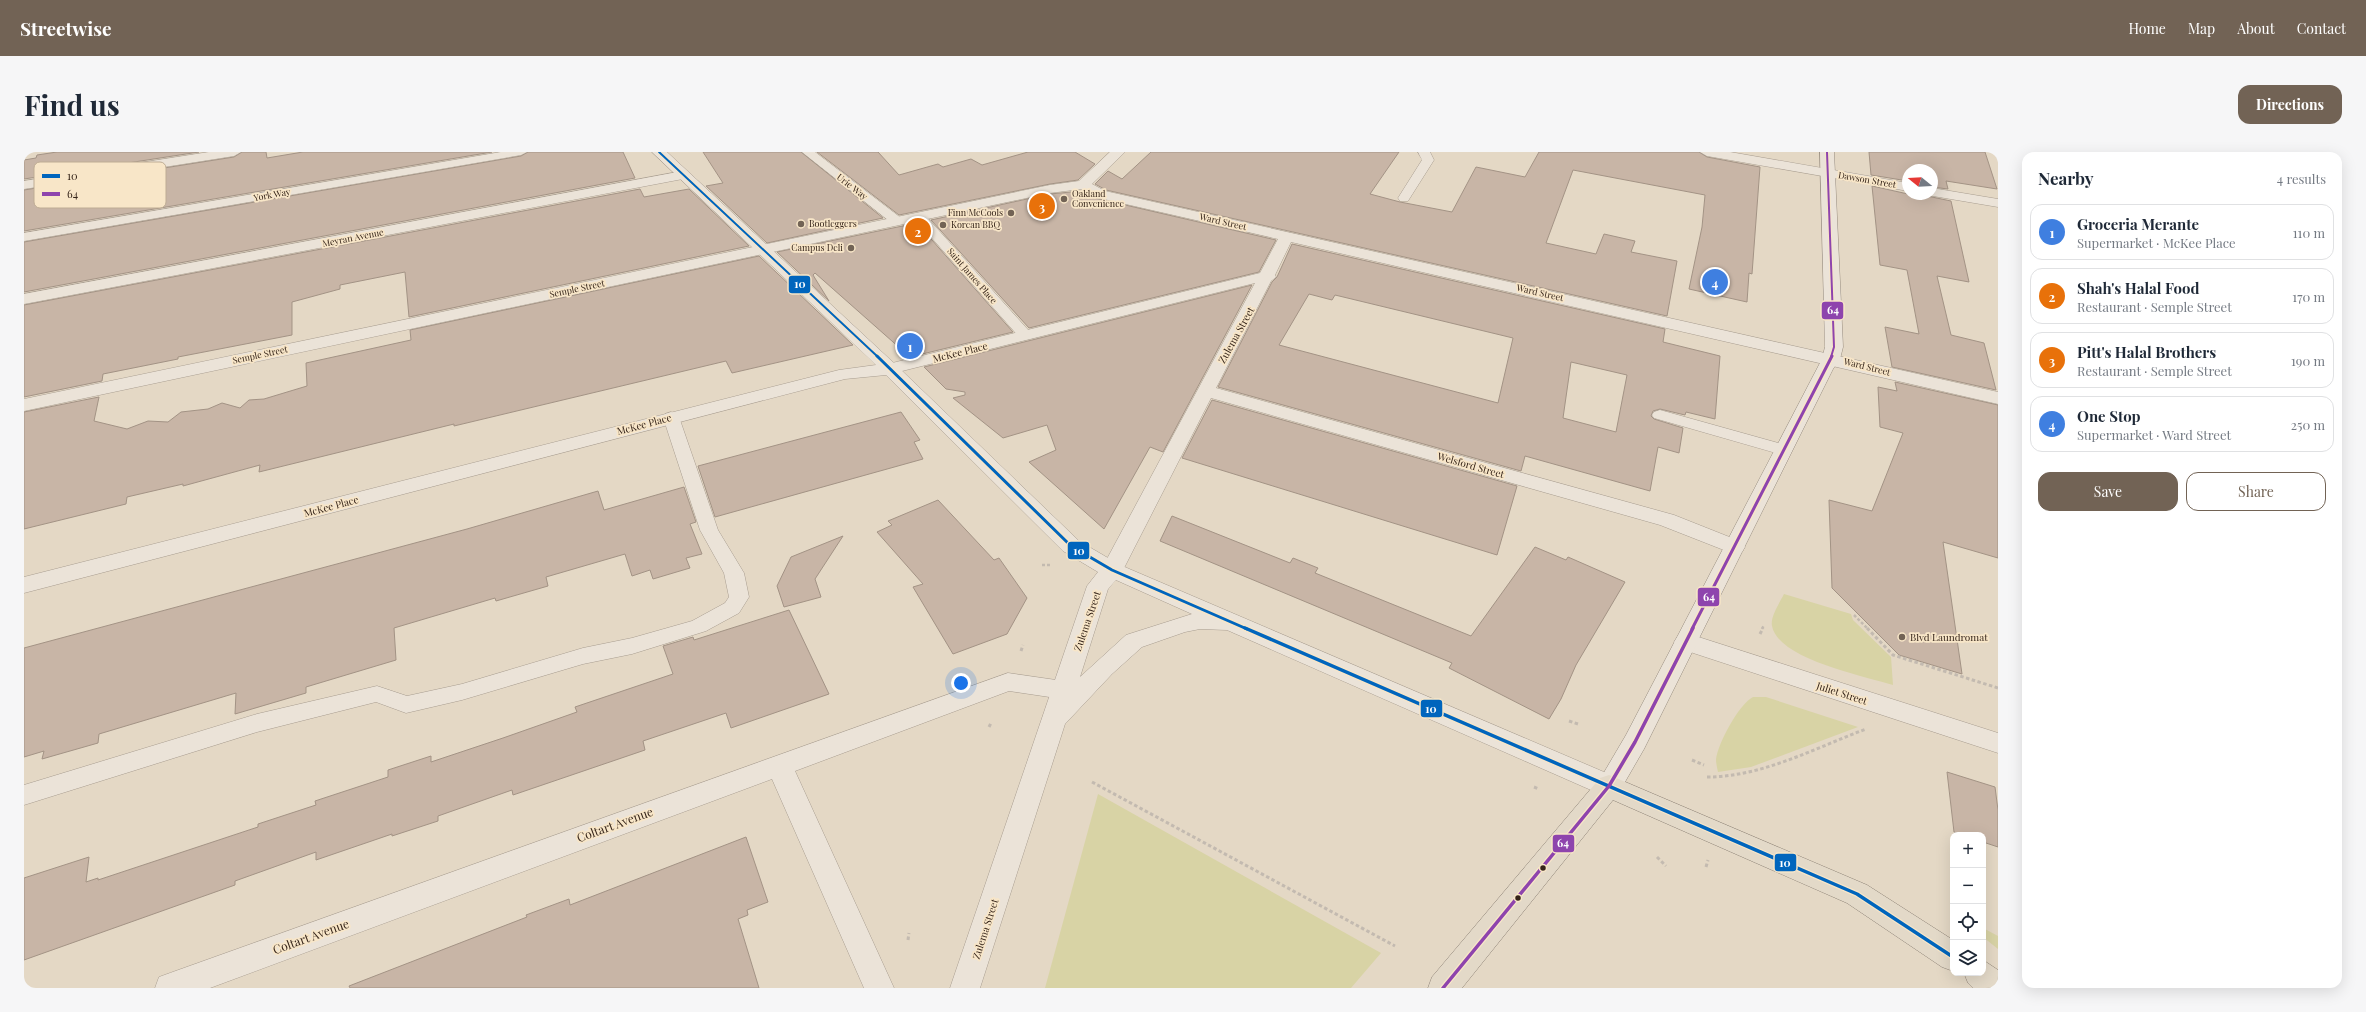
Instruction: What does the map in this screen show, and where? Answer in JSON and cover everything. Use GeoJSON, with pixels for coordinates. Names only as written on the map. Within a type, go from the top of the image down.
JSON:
{"type":"FeatureCollection","features":[{"type":"Feature","properties":{"kind":"main road"},"geometry":{"type":"LineString","coordinates":[[1443,988],[1609,786],[1857,894],[1950,954]]}},
{"type":"Feature","properties":{"kind":"main road"},"geometry":{"type":"LineString","coordinates":[[1982,976],[1996,988]]}},
{"type":"Feature","properties":{"kind":"street"},"geometry":{"type":"LineString","coordinates":[[166,163],[234,152]]}},
{"type":"Feature","properties":{"kind":"street"},"geometry":{"type":"LineString","coordinates":[[659,152],[890,369],[1071,546],[1112,570],[1609,786],[1635,742],[1783,450],[1831,359],[1834,346],[1828,152]]}},
{"type":"Feature","properties":{"kind":"street","name":"Dawson Street"},"geometry":{"type":"LineString","coordinates":[[1707,152],[1902,186]]}},
{"type":"Feature","properties":{"kind":"street"},"geometry":{"type":"LineString","coordinates":[[1096,154],[1114,156]]}},
{"type":"Feature","properties":{"kind":"street"},"geometry":{"type":"LineString","coordinates":[[1083,185],[1114,156]]}},
{"type":"Feature","properties":{"kind":"street","name":"Meyran Avenue"},"geometry":{"type":"LineString","coordinates":[[24,299],[683,175]]}},
{"type":"Feature","properties":{"kind":"street"},"geometry":{"type":"LineString","coordinates":[[24,186],[34,184]]}},
{"type":"Feature","properties":{"kind":"street","name":"Semple Street"},"geometry":{"type":"LineString","coordinates":[[24,405],[920,216],[1050,189],[1083,185]]}},
{"type":"Feature","properties":{"kind":"street","name":"Ward Street"},"geometry":{"type":"LineString","coordinates":[[1083,185],[1100,194],[1998,398]]}},
{"type":"Feature","properties":{"kind":"street"},"geometry":{"type":"LineString","coordinates":[[1938,193],[1998,203]]}},
{"type":"Feature","properties":{"kind":"street","name":"Zulema Street"},"geometry":{"type":"LineString","coordinates":[[965,988],[1098,586],[1112,570],[1268,277],[1287,236]]}},
{"type":"Feature","properties":{"kind":"street","name":"McKee Place"},"geometry":{"type":"LineString","coordinates":[[24,585],[853,372],[890,369],[1252,278],[1268,277]]}},
{"type":"Feature","properties":{"kind":"street","name":"Welsford Street"},"geometry":{"type":"LineString","coordinates":[[1206,391],[1667,520],[1734,547]]}},
{"type":"Feature","properties":{"kind":"street"},"geometry":{"type":"LineString","coordinates":[[1053,721],[1103,668],[1134,641],[1183,624],[1200,621],[1233,622]]}},
{"type":"Feature","properties":{"kind":"street","name":"Juliet Street"},"geometry":{"type":"LineString","coordinates":[[1686,642],[1998,743]]}},
{"type":"Feature","properties":{"kind":"street","name":"Coltart Avenue"},"geometry":{"type":"LineString","coordinates":[[170,988],[1008,682],[1063,690]]}},
{"type":"Feature","properties":{"kind":"street"},"geometry":{"type":"LineString","coordinates":[[779,765],[879,988]]}},
{"type":"Feature","properties":{"kind":"lane","name":"York Way"},"geometry":{"type":"LineString","coordinates":[[24,238],[521,152]]}},
{"type":"Feature","properties":{"kind":"lane","name":"Urie Way"},"geometry":{"type":"LineString","coordinates":[[808,152],[897,221]]}},
{"type":"Feature","properties":{"kind":"lane"},"geometry":{"type":"LineString","coordinates":[[1404,198],[1428,160],[1424,152]]}},
{"type":"Feature","properties":{"kind":"lane","name":"Saint James Place"},"geometry":{"type":"LineString","coordinates":[[920,216],[1025,335]]}},
{"type":"Feature","properties":{"kind":"lane"},"geometry":{"type":"LineString","coordinates":[[1660,415],[1783,450]]}},
{"type":"Feature","properties":{"kind":"lane"},"geometry":{"type":"LineString","coordinates":[[24,795],[257,723],[377,694],[406,705],[455,694],[583,656],[632,646],[699,626],[714,619],[732,608],[739,597],[734,573],[710,530],[671,418]]}},
{"type":"Feature","properties":{"kind":"path"},"geometry":{"type":"LineString","coordinates":[[1042,565],[1051,565]]}},
{"type":"Feature","properties":{"kind":"path"},"geometry":{"type":"LineString","coordinates":[[1854,615],[1893,656],[1928,665],[1998,688]]}},
{"type":"Feature","properties":{"kind":"path"},"geometry":{"type":"LineString","coordinates":[[1760,634],[1764,624]]}},
{"type":"Feature","properties":{"kind":"path"},"geometry":{"type":"LineString","coordinates":[[1021,651],[1023,645]]}},
{"type":"Feature","properties":{"kind":"path"},"geometry":{"type":"LineString","coordinates":[[1569,722],[1578,724]]}},
{"type":"Feature","properties":{"kind":"path"},"geometry":{"type":"LineString","coordinates":[[1707,777],[1716,778],[1752,772],[1869,728]]}},
{"type":"Feature","properties":{"kind":"path"},"geometry":{"type":"LineString","coordinates":[[1692,760],[1704,764]]}},
{"type":"Feature","properties":{"kind":"path"},"geometry":{"type":"LineString","coordinates":[[1092,782],[1395,946]]}},
{"type":"Feature","properties":{"kind":"path"},"geometry":{"type":"LineString","coordinates":[[1534,786],[1539,789]]}},
{"type":"Feature","properties":{"kind":"path"},"geometry":{"type":"LineString","coordinates":[[1657,857],[1666,866]]}},
{"type":"Feature","properties":{"kind":"path"},"geometry":{"type":"LineString","coordinates":[[908,940],[909,933]]}},
{"type":"Feature","properties":{"kind":"shaded area"},"geometry":{"type":"Polygon","coordinates":[[[1784,594],[1851,614],[1853,620],[1891,657],[1893,685],[1824,664],[1805,657],[1789,648],[1778,638],[1772,626],[1772,618],[1784,594]]]}},
{"type":"Feature","properties":{"kind":"shaded area"},"geometry":{"type":"Polygon","coordinates":[[[1753,697],[1766,697],[1858,727],[1751,767],[1718,772],[1716,759],[1725,734],[1742,707],[1753,697]]]}},
{"type":"Feature","properties":{"kind":"shaded area"},"geometry":{"type":"Polygon","coordinates":[[[1098,794],[1381,953],[1351,988],[1045,988],[1098,794]]]}},
{"type":"Feature","properties":{"kind":"shaded area"},"geometry":{"type":"Polygon","coordinates":[[[1986,930],[1998,936],[1998,949],[1986,939],[1986,930]]]}},
{"type":"Feature","properties":{"kind":"building"},"geometry":{"type":"Polygon","coordinates":[[[57,152],[199,152],[134,162],[34,162],[34,177],[24,179],[24,160],[36,158],[37,155],[57,152]]]}},
{"type":"Feature","properties":{"kind":"building"},"geometry":{"type":"Polygon","coordinates":[[[242,152],[266,152],[267,158],[303,152],[492,152],[166,207],[166,168],[234,157],[242,152]]]}},
{"type":"Feature","properties":{"kind":"building"},"geometry":{"type":"Polygon","coordinates":[[[528,152],[623,152],[635,178],[24,292],[24,242],[521,156],[528,152]]]}},
{"type":"Feature","properties":{"kind":"building"},"geometry":{"type":"Polygon","coordinates":[[[703,152],[801,152],[883,218],[767,243],[706,186],[723,183],[703,152]]]}},
{"type":"Feature","properties":{"kind":"building"},"geometry":{"type":"Polygon","coordinates":[[[817,152],[878,152],[899,175],[938,164],[943,167],[971,159],[982,165],[1028,152],[1075,152],[1095,164],[1078,180],[1050,184],[899,215],[817,152]]]}},
{"type":"Feature","properties":{"kind":"building"},"geometry":{"type":"Polygon","coordinates":[[[1151,152],[1399,152],[1370,194],[1400,202],[1452,212],[1476,167],[1525,177],[1539,152],[1699,152],[1707,157],[1760,167],[1752,274],[1749,273],[1747,302],[1689,289],[1702,227],[1705,195],[1573,170],[1546,243],[1596,254],[1604,234],[1635,241],[1631,252],[1677,261],[1667,316],[1106,190],[1095,184],[1108,171],[1122,179],[1151,152]]]}},
{"type":"Feature","properties":{"kind":"building"},"geometry":{"type":"Polygon","coordinates":[[[1869,152],[1985,152],[1997,189],[1946,181],[1948,189],[1938,188],[1938,164],[1902,164],[1902,180],[1871,175],[1869,152]]]}},
{"type":"Feature","properties":{"kind":"building"},"geometry":{"type":"Polygon","coordinates":[[[1872,186],[1902,193],[1902,200],[1938,200],[1938,198],[1951,201],[1969,282],[1937,276],[1951,335],[1984,343],[1996,390],[1892,367],[1885,327],[1919,334],[1907,270],[1880,265],[1872,186]]]}},
{"type":"Feature","properties":{"kind":"building"},"geometry":{"type":"Polygon","coordinates":[[[34,188],[34,208],[160,208],[24,231],[24,190],[34,188]]]}},
{"type":"Feature","properties":{"kind":"building"},"geometry":{"type":"Polygon","coordinates":[[[640,189],[644,197],[689,189],[749,246],[409,317],[405,272],[340,285],[340,289],[292,302],[292,335],[178,357],[178,359],[103,374],[102,381],[24,397],[24,305],[640,189]]]}},
{"type":"Feature","properties":{"kind":"building"},"geometry":{"type":"Polygon","coordinates":[[[1081,191],[1095,198],[1276,240],[1259,272],[1029,328],[931,220],[1050,194],[1081,191]]]}},
{"type":"Feature","properties":{"kind":"building"},"geometry":{"type":"Polygon","coordinates":[[[917,223],[1013,332],[910,357],[815,273],[813,275],[829,301],[777,252],[917,223]]]}},
{"type":"Feature","properties":{"kind":"building"},"geometry":{"type":"Polygon","coordinates":[[[1292,244],[1665,329],[1663,342],[1720,356],[1715,419],[1686,412],[1685,415],[1660,409],[1653,411],[1651,416],[1654,419],[1683,428],[1679,453],[1658,447],[1650,491],[1525,456],[1521,471],[1218,387],[1272,282],[1277,277],[1292,244]],[[1309,294],[1279,345],[1498,403],[1513,338],[1335,295],[1332,300],[1309,294]],[[1571,362],[1563,418],[1616,432],[1627,375],[1571,362]]]}},
{"type":"Feature","properties":{"kind":"building"},"geometry":{"type":"Polygon","coordinates":[[[759,256],[853,345],[732,373],[726,361],[454,426],[454,424],[259,472],[260,465],[183,486],[183,484],[127,497],[126,504],[24,529],[24,412],[99,397],[94,421],[127,429],[148,421],[168,422],[181,412],[208,409],[222,403],[240,408],[249,400],[264,399],[307,386],[306,363],[411,340],[410,330],[759,256]]]}},
{"type":"Feature","properties":{"kind":"building"},"geometry":{"type":"Polygon","coordinates":[[[1252,285],[1163,452],[1150,447],[1104,529],[1029,462],[1056,450],[1047,425],[1003,438],[953,398],[965,395],[965,392],[946,389],[924,367],[1252,285]]]}},
{"type":"Feature","properties":{"kind":"building"},"geometry":{"type":"Polygon","coordinates":[[[1895,382],[1998,405],[1998,558],[1943,542],[1962,674],[1899,655],[1832,588],[1829,500],[1872,511],[1903,433],[1880,427],[1878,387],[1897,391],[1895,382]]]}},
{"type":"Feature","properties":{"kind":"building"},"geometry":{"type":"Polygon","coordinates":[[[1212,400],[1517,486],[1497,555],[1182,458],[1212,400]]]}},
{"type":"Feature","properties":{"kind":"building"},"geometry":{"type":"Polygon","coordinates":[[[901,412],[920,440],[914,442],[923,459],[715,517],[698,466],[901,412]]]}},
{"type":"Feature","properties":{"kind":"building"},"geometry":{"type":"Polygon","coordinates":[[[684,487],[696,522],[690,524],[702,554],[686,558],[690,568],[653,579],[650,570],[632,576],[625,554],[546,577],[548,586],[496,601],[495,598],[394,628],[396,660],[306,687],[306,693],[235,714],[236,693],[99,734],[98,743],[42,759],[44,751],[24,757],[24,648],[467,529],[598,491],[604,510],[684,487]]]}},
{"type":"Feature","properties":{"kind":"building"},"geometry":{"type":"Polygon","coordinates":[[[938,500],[994,560],[999,558],[1027,598],[1007,634],[953,654],[913,587],[923,584],[877,532],[892,525],[888,521],[938,500]]]}},
{"type":"Feature","properties":{"kind":"building"},"geometry":{"type":"Polygon","coordinates":[[[1172,516],[1290,563],[1293,558],[1318,568],[1315,573],[1471,636],[1535,547],[1566,560],[1568,557],[1625,582],[1576,665],[1561,699],[1549,719],[1449,668],[1452,663],[1160,541],[1172,516]]]}},
{"type":"Feature","properties":{"kind":"building"},"geometry":{"type":"Polygon","coordinates":[[[843,536],[815,579],[821,597],[784,607],[777,586],[791,557],[843,536]]]}},
{"type":"Feature","properties":{"kind":"building"},"geometry":{"type":"Polygon","coordinates":[[[789,610],[829,694],[731,728],[726,713],[643,741],[645,750],[513,795],[512,790],[438,816],[438,821],[392,836],[392,834],[316,860],[316,852],[235,881],[235,885],[24,960],[24,878],[89,857],[86,882],[98,878],[98,880],[258,827],[258,824],[316,805],[315,801],[388,777],[388,770],[431,756],[431,762],[503,738],[577,712],[575,707],[673,674],[663,646],[693,637],[694,640],[789,610]]]}},
{"type":"Feature","properties":{"kind":"building"},"geometry":{"type":"Polygon","coordinates":[[[1947,772],[1995,787],[1998,810],[1998,847],[1986,843],[1986,832],[1954,832],[1947,772]]]}},
{"type":"Feature","properties":{"kind":"building"},"geometry":{"type":"Polygon","coordinates":[[[746,837],[768,902],[747,910],[748,915],[738,919],[759,988],[350,988],[349,986],[527,917],[526,915],[569,899],[570,905],[746,837]]]}},
{"type":"Feature","properties":{"kind":"transit line","name":"10"},"geometry":{"type":"LineString","coordinates":[[659,152],[890,369],[1071,546],[1112,570],[1857,894],[1950,955]]}},
{"type":"Feature","properties":{"kind":"transit line","name":"64"},"geometry":{"type":"LineString","coordinates":[[1443,988],[1586,816],[1609,786],[1635,742],[1824,369],[1831,359],[1834,347],[1827,152]]}},
{"type":"Feature","properties":{"kind":"place","name":"Oakland Convenience"},"geometry":{"type":"Point","coordinates":[1064,199]}},
{"type":"Feature","properties":{"kind":"place","name":"Pitt's Halal Brothers"},"geometry":{"type":"Point","coordinates":[1042,206]}},
{"type":"Feature","properties":{"kind":"place","name":"Finn McCools"},"geometry":{"type":"Point","coordinates":[1011,213]}},
{"type":"Feature","properties":{"kind":"place","name":"Bootleggers"},"geometry":{"type":"Point","coordinates":[801,224]}},
{"type":"Feature","properties":{"kind":"place","name":"Korean BBQ"},"geometry":{"type":"Point","coordinates":[943,225]}},
{"type":"Feature","properties":{"kind":"place","name":"Shah's Halal Food"},"geometry":{"type":"Point","coordinates":[918,231]}},
{"type":"Feature","properties":{"kind":"place","name":"Campus Deli"},"geometry":{"type":"Point","coordinates":[851,248]}},
{"type":"Feature","properties":{"kind":"place","name":"One Stop"},"geometry":{"type":"Point","coordinates":[1715,282]}},
{"type":"Feature","properties":{"kind":"place","name":"Groceria Merante"},"geometry":{"type":"Point","coordinates":[910,346]}},
{"type":"Feature","properties":{"kind":"place","name":"Blvd Laundromat"},"geometry":{"type":"Point","coordinates":[1902,637]}}]}
